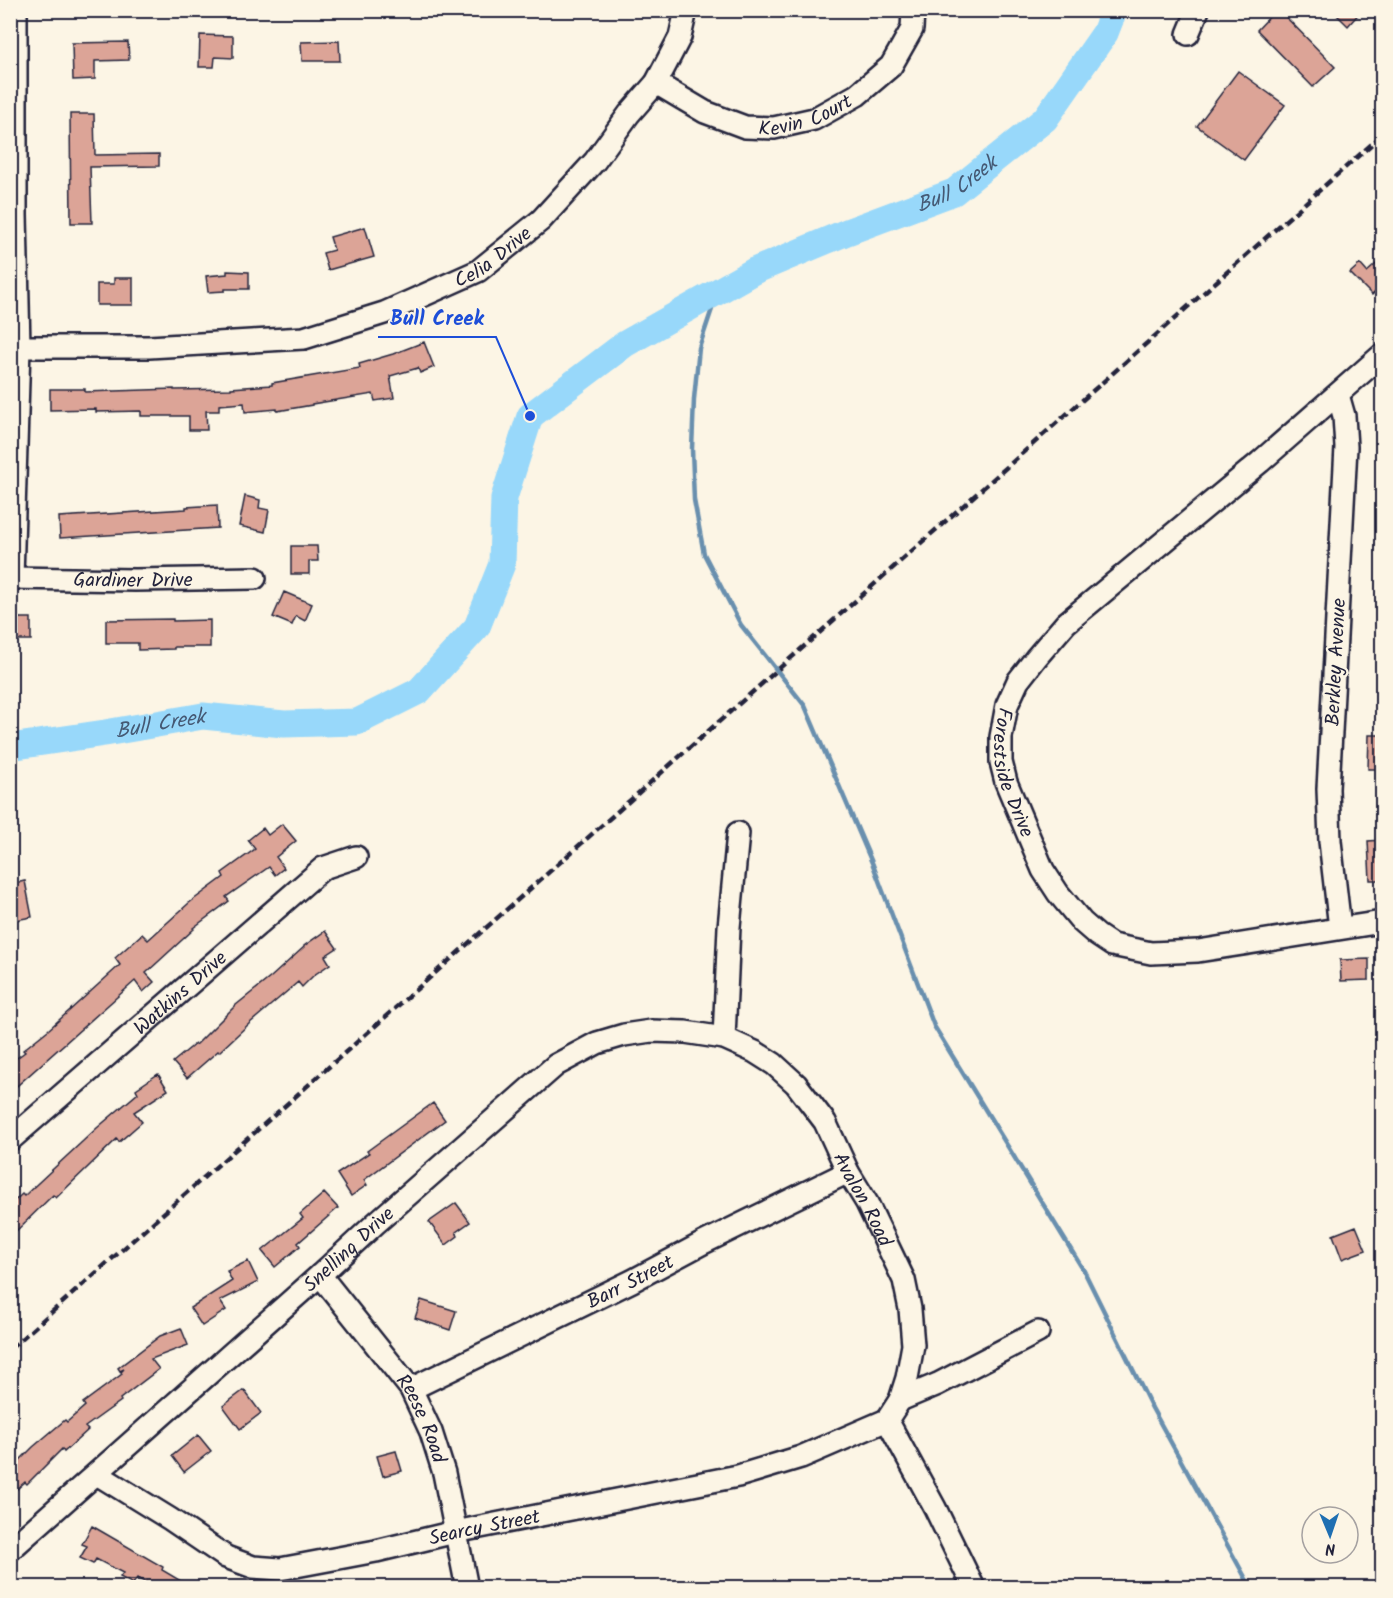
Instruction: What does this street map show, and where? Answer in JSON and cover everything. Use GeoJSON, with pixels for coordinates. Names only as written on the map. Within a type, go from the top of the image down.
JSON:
{"type":"FeatureCollection","features":[{"type":"Feature","properties":{"kind":"street"},"geometry":{"type":"LineString","coordinates":[[11,578],[15,347],[16,10]]}},
{"type":"Feature","properties":{"kind":"street","name":"Celia Drive"},"geometry":{"type":"LineString","coordinates":[[15,347],[150,348],[304,338],[384,313],[478,271],[541,220],[595,161],[629,114],[656,83],[680,37],[686,10]]}},
{"type":"Feature","properties":{"kind":"street","name":"Kevin Court"},"geometry":{"type":"LineString","coordinates":[[656,83],[705,112],[745,127],[774,128],[814,119],[857,95],[891,66],[912,29],[913,10]]}},
{"type":"Feature","properties":{"kind":"street"},"geometry":{"type":"LineString","coordinates":[[1188,34],[1198,10]]}},
{"type":"Feature","properties":{"kind":"street","name":"Forestside Drive"},"geometry":{"type":"LineString","coordinates":[[1383,355],[1066,623],[1018,681],[1007,705],[1001,737],[1001,762],[1006,782],[1043,870],[1058,893],[1082,922],[1112,945],[1151,953],[1198,951],[1383,922]]}},
{"type":"Feature","properties":{"kind":"street","name":"Berkley Avenue"},"geometry":{"type":"LineString","coordinates":[[1338,395],[1344,416],[1346,447],[1328,789],[1330,841],[1340,928]]}},
{"type":"Feature","properties":{"kind":"street","name":"Gardiner Drive"},"geometry":{"type":"LineString","coordinates":[[11,578],[135,580],[255,578]]}},
{"type":"Feature","properties":{"kind":"street"},"geometry":{"type":"LineString","coordinates":[[724,1038],[729,927],[738,833]]}},
{"type":"Feature","properties":{"kind":"street","name":"Watkins Drive"},"geometry":{"type":"LineString","coordinates":[[10,1140],[323,868],[356,857]]}},
{"type":"Feature","properties":{"kind":"street","name":"Snelling Drive"},"geometry":{"type":"LineString","coordinates":[[10,1550],[556,1065],[597,1043],[633,1033],[685,1032],[724,1038]]}},
{"type":"Feature","properties":{"kind":"street","name":"Avalon Road"},"geometry":{"type":"LineString","coordinates":[[724,1038],[755,1052],[774,1064],[796,1084],[825,1122],[904,1280],[910,1309],[913,1345],[900,1400],[887,1420]]}},
{"type":"Feature","properties":{"kind":"street","name":"Barr Street"},"geometry":{"type":"LineString","coordinates":[[411,1389],[848,1172]]}},
{"type":"Feature","properties":{"kind":"street","name":"Reese Road"},"geometry":{"type":"LineString","coordinates":[[320,1275],[411,1389],[431,1432],[444,1473],[467,1587]]}},
{"type":"Feature","properties":{"kind":"street"},"geometry":{"type":"LineString","coordinates":[[900,1400],[938,1384],[1038,1332]]}},
{"type":"Feature","properties":{"kind":"street"},"geometry":{"type":"LineString","coordinates":[[887,1420],[935,1508],[974,1587]]}},
{"type":"Feature","properties":{"kind":"street","name":"Searcy Street"},"geometry":{"type":"LineString","coordinates":[[98,1474],[171,1519],[226,1557],[253,1567],[279,1569],[738,1476],[801,1457],[887,1420]]}},
{"type":"Feature","properties":{"kind":"building"},"geometry":{"type":"Polygon","coordinates":[[[1276,10],[1279,10],[1335,67],[1313,87],[1257,30],[1276,10]]]}},
{"type":"Feature","properties":{"kind":"building"},"geometry":{"type":"Polygon","coordinates":[[[1332,10],[1362,10],[1348,26],[1332,10]]]}},
{"type":"Feature","properties":{"kind":"building"},"geometry":{"type":"Polygon","coordinates":[[[200,35],[233,36],[233,58],[215,57],[214,67],[199,67],[200,35]]]}},
{"type":"Feature","properties":{"kind":"building"},"geometry":{"type":"Polygon","coordinates":[[[339,41],[340,61],[302,61],[301,42],[339,41]]]}},
{"type":"Feature","properties":{"kind":"building"},"geometry":{"type":"Polygon","coordinates":[[[128,42],[129,60],[95,61],[95,79],[73,80],[72,43],[128,42]]]}},
{"type":"Feature","properties":{"kind":"building"},"geometry":{"type":"Polygon","coordinates":[[[1238,71],[1285,105],[1244,160],[1197,126],[1238,71]]]}},
{"type":"Feature","properties":{"kind":"building"},"geometry":{"type":"Polygon","coordinates":[[[70,114],[94,114],[95,155],[159,154],[159,166],[90,167],[92,223],[71,223],[70,114]]]}},
{"type":"Feature","properties":{"kind":"building"},"geometry":{"type":"Polygon","coordinates":[[[365,227],[374,257],[328,270],[323,253],[334,250],[330,237],[365,227]]]}},
{"type":"Feature","properties":{"kind":"building"},"geometry":{"type":"Polygon","coordinates":[[[1383,258],[1383,285],[1372,295],[1350,273],[1360,264],[1367,272],[1383,258]]]}},
{"type":"Feature","properties":{"kind":"building"},"geometry":{"type":"Polygon","coordinates":[[[227,271],[249,272],[249,289],[208,292],[206,276],[227,274],[227,271]]]}},
{"type":"Feature","properties":{"kind":"building"},"geometry":{"type":"Polygon","coordinates":[[[114,278],[133,278],[133,305],[97,305],[97,284],[114,284],[114,278]]]}},
{"type":"Feature","properties":{"kind":"building"},"geometry":{"type":"Polygon","coordinates":[[[424,342],[434,367],[420,373],[418,368],[390,376],[394,398],[375,401],[373,394],[277,411],[277,409],[245,412],[244,403],[219,405],[219,411],[206,411],[207,430],[189,430],[189,416],[141,416],[141,411],[96,412],[96,409],[50,410],[50,389],[85,389],[85,392],[231,389],[272,385],[272,383],[360,368],[359,364],[424,342]]]}},
{"type":"Feature","properties":{"kind":"building"},"geometry":{"type":"Polygon","coordinates":[[[245,496],[260,500],[259,508],[269,510],[265,532],[239,526],[245,496]]]}},
{"type":"Feature","properties":{"kind":"building"},"geometry":{"type":"Polygon","coordinates":[[[217,505],[218,528],[60,538],[59,517],[217,505]]]}},
{"type":"Feature","properties":{"kind":"building"},"geometry":{"type":"Polygon","coordinates":[[[291,546],[317,546],[318,561],[309,561],[309,574],[291,574],[291,546]]]}},
{"type":"Feature","properties":{"kind":"building"},"geometry":{"type":"Polygon","coordinates":[[[284,592],[312,604],[305,621],[296,616],[292,625],[273,617],[284,592]]]}},
{"type":"Feature","properties":{"kind":"building"},"geometry":{"type":"Polygon","coordinates":[[[10,618],[31,618],[31,640],[10,640],[10,618]]]}},
{"type":"Feature","properties":{"kind":"building"},"geometry":{"type":"Polygon","coordinates":[[[173,619],[173,621],[210,620],[210,647],[138,650],[138,643],[106,643],[106,620],[173,619]]]}},
{"type":"Feature","properties":{"kind":"building"},"geometry":{"type":"Polygon","coordinates":[[[1369,735],[1383,735],[1383,769],[1368,769],[1369,735]]]}},
{"type":"Feature","properties":{"kind":"building"},"geometry":{"type":"Polygon","coordinates":[[[282,824],[296,841],[276,857],[284,868],[275,875],[269,867],[226,897],[229,901],[193,928],[146,973],[154,982],[143,992],[135,981],[10,1092],[10,1063],[120,965],[115,958],[142,934],[148,940],[189,903],[224,877],[222,873],[255,849],[248,840],[263,828],[268,835],[282,824]]]}},
{"type":"Feature","properties":{"kind":"building"},"geometry":{"type":"Polygon","coordinates":[[[1383,840],[1383,880],[1370,880],[1368,841],[1383,840]]]}},
{"type":"Feature","properties":{"kind":"building"},"geometry":{"type":"Polygon","coordinates":[[[25,881],[32,917],[10,921],[10,884],[25,881]]]}},
{"type":"Feature","properties":{"kind":"building"},"geometry":{"type":"Polygon","coordinates":[[[325,931],[337,948],[325,956],[330,964],[302,987],[298,982],[187,1078],[173,1062],[196,1045],[236,1005],[304,946],[325,931]]]}},
{"type":"Feature","properties":{"kind":"building"},"geometry":{"type":"Polygon","coordinates":[[[1369,959],[1369,980],[1341,981],[1340,960],[1369,959]]]}},
{"type":"Feature","properties":{"kind":"building"},"geometry":{"type":"Polygon","coordinates":[[[158,1074],[168,1090],[134,1112],[142,1122],[119,1142],[117,1139],[56,1198],[53,1195],[10,1237],[10,1205],[22,1194],[24,1196],[138,1093],[136,1089],[158,1074]]]}},
{"type":"Feature","properties":{"kind":"building"},"geometry":{"type":"Polygon","coordinates":[[[433,1103],[445,1120],[364,1180],[367,1185],[351,1196],[337,1174],[369,1153],[367,1151],[433,1103]]]}},
{"type":"Feature","properties":{"kind":"building"},"geometry":{"type":"Polygon","coordinates":[[[324,1193],[338,1208],[275,1267],[262,1251],[303,1218],[300,1214],[324,1193]]]}},
{"type":"Feature","properties":{"kind":"building"},"geometry":{"type":"Polygon","coordinates":[[[456,1203],[470,1222],[456,1232],[458,1236],[446,1245],[429,1222],[456,1203]]]}},
{"type":"Feature","properties":{"kind":"building"},"geometry":{"type":"Polygon","coordinates":[[[1356,1226],[1366,1250],[1342,1259],[1333,1235],[1356,1226]]]}},
{"type":"Feature","properties":{"kind":"building"},"geometry":{"type":"Polygon","coordinates":[[[248,1261],[258,1282],[220,1301],[226,1310],[202,1326],[190,1308],[232,1281],[227,1271],[248,1261]]]}},
{"type":"Feature","properties":{"kind":"building"},"geometry":{"type":"Polygon","coordinates":[[[421,1300],[456,1311],[450,1330],[415,1318],[421,1300]]]}},
{"type":"Feature","properties":{"kind":"building"},"geometry":{"type":"Polygon","coordinates":[[[181,1328],[188,1345],[151,1359],[159,1369],[85,1427],[88,1430],[64,1452],[62,1449],[27,1484],[25,1482],[10,1495],[10,1470],[33,1447],[65,1420],[67,1422],[85,1406],[83,1403],[122,1374],[124,1369],[120,1371],[118,1368],[160,1336],[181,1328]]]}},
{"type":"Feature","properties":{"kind":"building"},"geometry":{"type":"Polygon","coordinates":[[[244,1390],[261,1413],[240,1429],[223,1406],[244,1390]]]}},
{"type":"Feature","properties":{"kind":"building"},"geometry":{"type":"Polygon","coordinates":[[[198,1435],[211,1451],[184,1472],[172,1456],[198,1435]]]}},
{"type":"Feature","properties":{"kind":"building"},"geometry":{"type":"Polygon","coordinates":[[[396,1451],[402,1471],[383,1476],[377,1456],[396,1451]]]}},
{"type":"Feature","properties":{"kind":"building"},"geometry":{"type":"Polygon","coordinates":[[[92,1526],[163,1567],[162,1570],[191,1587],[154,1587],[137,1578],[133,1584],[120,1577],[123,1573],[96,1559],[93,1564],[80,1558],[87,1546],[82,1544],[92,1526]]]}},
{"type":"Feature","properties":{"kind":"waterway","name":"Bull Creek"},"geometry":{"type":"LineString","coordinates":[[10,747],[203,716],[284,724],[357,722],[419,691],[477,627],[502,564],[504,498],[530,416],[625,344],[754,271],[847,232],[954,192],[1045,119],[1105,33],[1114,10]]}},
{"type":"Feature","properties":{"kind":"waterway"},"geometry":{"type":"LineString","coordinates":[[718,291],[699,348],[694,399],[692,449],[694,500],[704,554],[741,625],[805,706],[873,865],[934,1026],[1084,1271],[1152,1408],[1251,1588]]}},
{"type":"Feature","properties":{"kind":"railway"},"geometry":{"type":"LineString","coordinates":[[10,1349],[1382,135]]}},
{"type":"Feature","properties":{"kind":"place","name":"Bull Creek"},"geometry":{"type":"Point","coordinates":[530,416]}}]}
